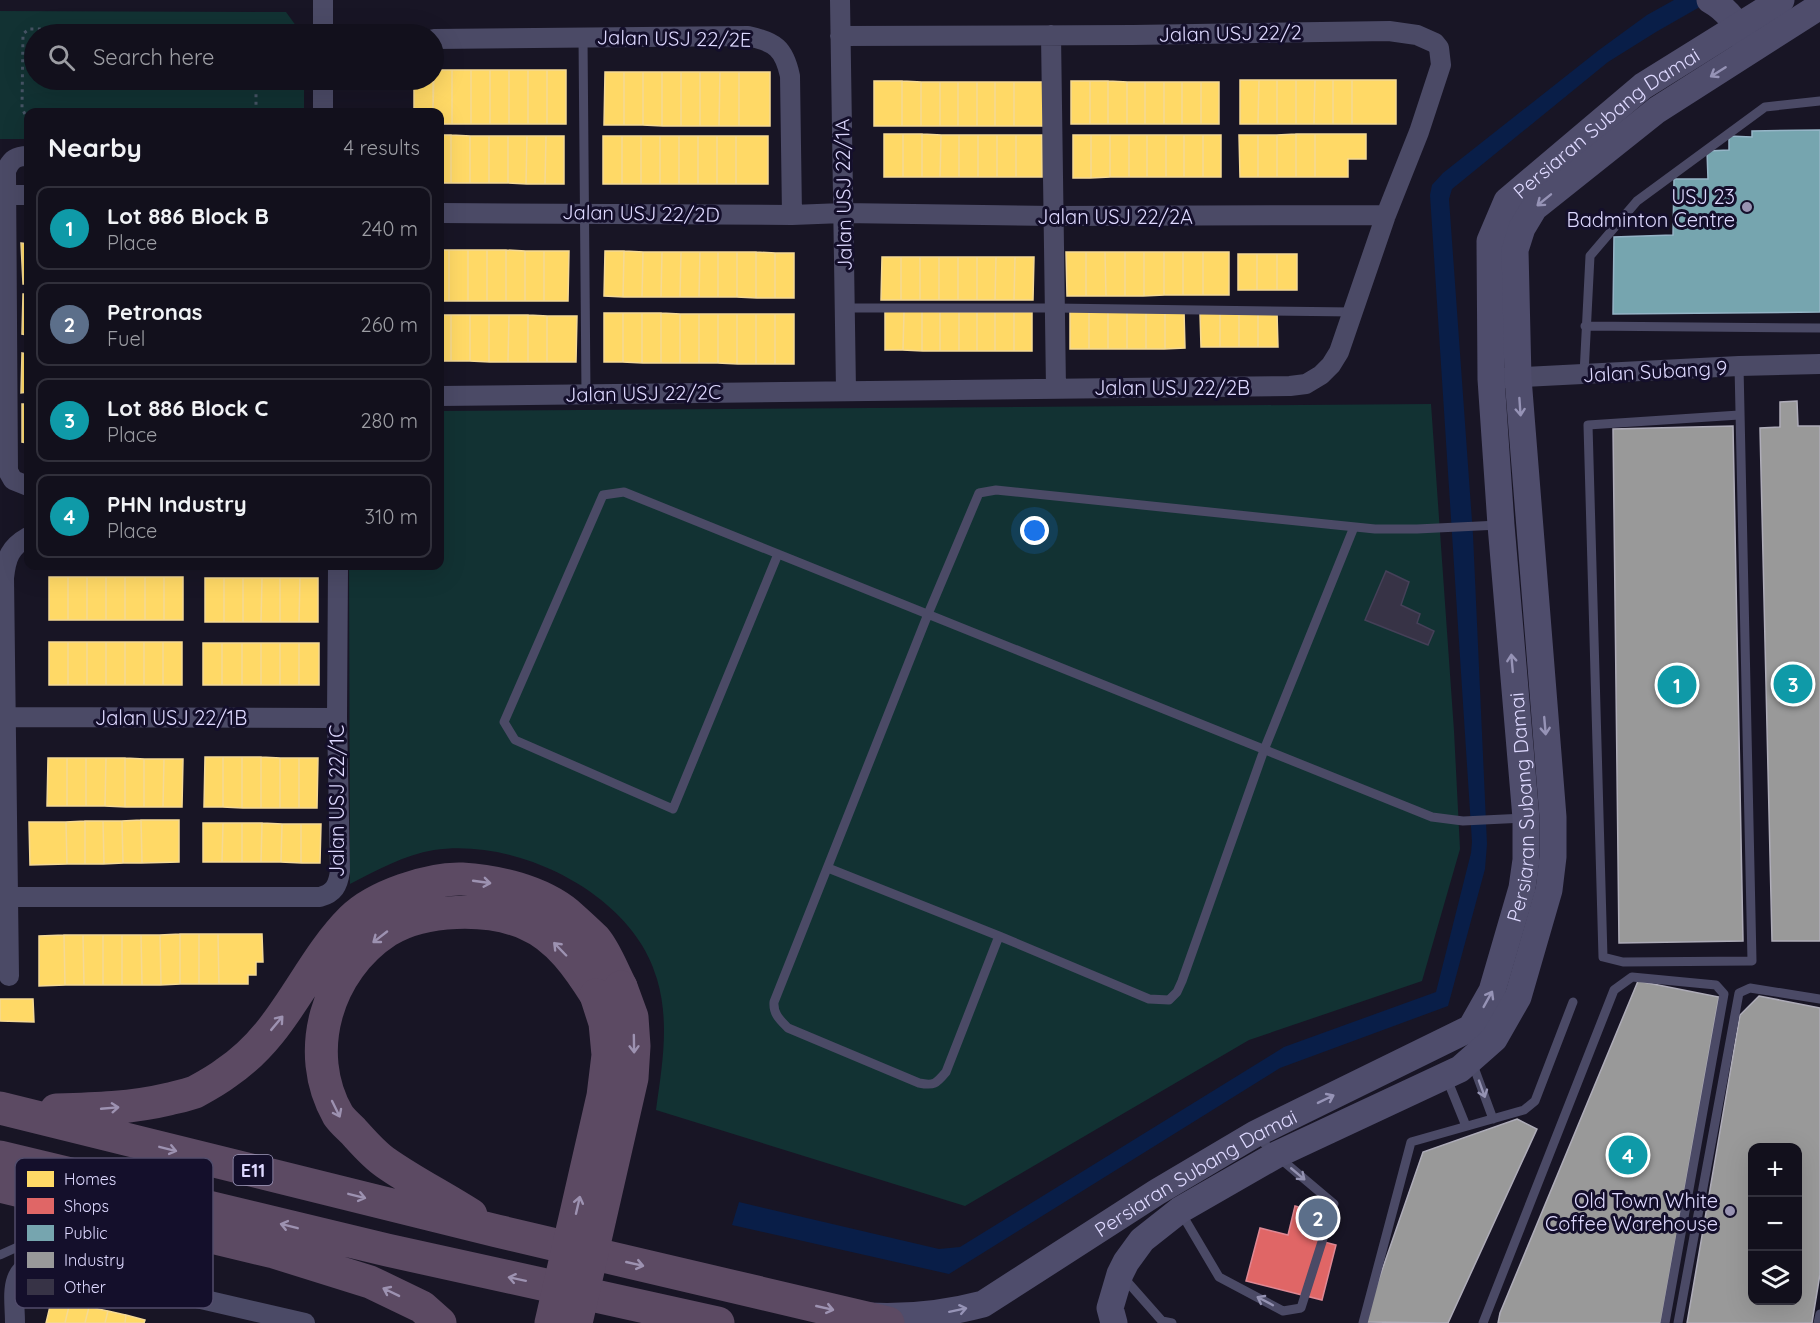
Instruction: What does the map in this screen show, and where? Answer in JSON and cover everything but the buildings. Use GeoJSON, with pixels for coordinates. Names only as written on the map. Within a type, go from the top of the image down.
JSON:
{"type":"FeatureCollection","features":[{"type":"Feature","properties":{"kind":"highway"},"geometry":{"type":"LineString","coordinates":[[5,1110],[121,1107],[194,1093],[227,1072],[256,1048],[287,1011],[333,940],[354,917],[380,900],[424,884],[460,879],[494,884],[533,894],[567,913],[596,940],[608,991],[605,1023],[608,1055],[603,1096],[551,1323]]}},
{"type":"Feature","properties":{"kind":"highway"},"geometry":{"type":"LineString","coordinates":[[497,1231],[384,1162],[339,1116],[324,1080],[321,1043],[327,1009],[340,980],[360,953],[388,931],[424,916],[459,912],[495,915],[528,924],[555,942],[578,968],[608,991],[632,1017],[634,1046],[632,1078],[576,1323]]}},
{"type":"Feature","properties":{"kind":"highway","name":"E11"},"geometry":{"type":"LineString","coordinates":[[5,1110],[200,1158]]}},
{"type":"Feature","properties":{"kind":"highway","name":"E11"},"geometry":{"type":"LineString","coordinates":[[0,1157],[15,1161]]}},
{"type":"Feature","properties":{"kind":"highway","name":"E11"},"geometry":{"type":"LineString","coordinates":[[213,1161],[497,1231],[873,1319]]}},
{"type":"Feature","properties":{"kind":"highway"},"geometry":{"type":"LineString","coordinates":[[0,1186],[15,1189]]}},
{"type":"Feature","properties":{"kind":"highway","name":"E11"},"geometry":{"type":"LineString","coordinates":[[213,1208],[387,1250],[718,1323]]}},
{"type":"Feature","properties":{"kind":"highway"},"geometry":{"type":"LineString","coordinates":[[213,1237],[274,1252],[370,1282],[422,1307],[440,1323]]}},
{"type":"Feature","properties":{"kind":"highway"},"geometry":{"type":"LineString","coordinates":[[274,1252],[387,1250]]}},
{"type":"Feature","properties":{"kind":"street"},"geometry":{"type":"LineString","coordinates":[[323,0],[323,24]]}},
{"type":"Feature","properties":{"kind":"street","name":"Jalan USJ 22/1A"},"geometry":{"type":"LineString","coordinates":[[840,0],[846,390]]}},
{"type":"Feature","properties":{"kind":"street"},"geometry":{"type":"LineString","coordinates":[[1710,0],[1721,6],[1735,22],[1750,51]]}},
{"type":"Feature","properties":{"kind":"street","name":"Persiaran Subang Damai"},"geometry":{"type":"LineString","coordinates":[[873,1319],[955,1311],[983,1304],[1169,1201],[1276,1155],[1460,1069],[1494,1039],[1518,997],[1549,890],[1553,857],[1553,817],[1509,525],[1491,379],[1490,241],[1508,201],[1643,86],[1735,22],[1781,0]]}},
{"type":"Feature","properties":{"kind":"street","name":"Persiaran Subang Damai"},"geometry":{"type":"LineString","coordinates":[[1114,1323],[1110,1308],[1120,1274],[1169,1201],[1256,1134],[1471,1028],[1492,992],[1522,888],[1526,860],[1526,818],[1509,525],[1518,378],[1515,250],[1522,228],[1534,208],[1658,110],[1820,6]]}},
{"type":"Feature","properties":{"kind":"street","name":"Jalan USJ 22/2"},"geometry":{"type":"LineString","coordinates":[[840,36],[1389,31],[1417,35],[1439,48],[1441,65],[1419,132],[1386,215]]}},
{"type":"Feature","properties":{"kind":"street"},"geometry":{"type":"LineString","coordinates":[[1051,35],[1056,388]]}},
{"type":"Feature","properties":{"kind":"street","name":"Jalan USJ 22/2E"},"geometry":{"type":"LineString","coordinates":[[444,39],[748,36],[765,40],[778,48],[787,60],[790,76],[792,215]]}},
{"type":"Feature","properties":{"kind":"street"},"geometry":{"type":"LineString","coordinates":[[323,90],[323,108]]}},
{"type":"Feature","properties":{"kind":"street"},"geometry":{"type":"LineString","coordinates":[[24,156],[10,161],[6,171],[8,471],[13,480],[24,484]]}},
{"type":"Feature","properties":{"kind":"street"},"geometry":{"type":"LineString","coordinates":[[6,195],[24,195]]}},
{"type":"Feature","properties":{"kind":"street","name":"Jalan USJ 22/2D"},"geometry":{"type":"LineString","coordinates":[[444,213],[792,215],[843,213]]}},
{"type":"Feature","properties":{"kind":"street","name":"Jalan USJ 22/2A"},"geometry":{"type":"LineString","coordinates":[[843,213],[1054,216],[1386,215]]}},
{"type":"Feature","properties":{"kind":"street","name":"Jalan USJ 22/2B"},"geometry":{"type":"LineString","coordinates":[[846,390],[1235,388],[1306,384],[1321,375],[1339,352],[1386,215]]}},
{"type":"Feature","properties":{"kind":"street","name":"Jalan Subang 9"},"geometry":{"type":"LineString","coordinates":[[1491,379],[1820,364]]}},
{"type":"Feature","properties":{"kind":"street","name":"Jalan USJ 22/2C"},"geometry":{"type":"LineString","coordinates":[[444,396],[846,390]]}},
{"type":"Feature","properties":{"kind":"street"},"geometry":{"type":"LineString","coordinates":[[9,976],[5,564],[9,552],[24,539]]}},
{"type":"Feature","properties":{"kind":"street","name":"Jalan USJ 22/1C"},"geometry":{"type":"LineString","coordinates":[[9,897],[320,897],[330,894],[336,888],[340,871],[337,718],[338,570]]}},
{"type":"Feature","properties":{"kind":"street","name":"Jalan USJ 22/1B"},"geometry":{"type":"LineString","coordinates":[[6,717],[337,718]]}},
{"type":"Feature","properties":{"kind":"street"},"geometry":{"type":"LineString","coordinates":[[213,1302],[305,1323]]}},
{"type":"Feature","properties":{"kind":"street"},"geometry":{"type":"LineString","coordinates":[[15,1323],[16,1308]]}},
{"type":"Feature","properties":{"kind":"lane"},"geometry":{"type":"LineString","coordinates":[[583,37],[585,394]]}},
{"type":"Feature","properties":{"kind":"lane"},"geometry":{"type":"LineString","coordinates":[[1584,374],[1590,256],[1637,201],[1765,107],[1820,100]]}},
{"type":"Feature","properties":{"kind":"lane"},"geometry":{"type":"LineString","coordinates":[[845,308],[1353,312]]}},
{"type":"Feature","properties":{"kind":"lane"},"geometry":{"type":"LineString","coordinates":[[1585,326],[1820,328]]}},
{"type":"Feature","properties":{"kind":"lane"},"geometry":{"type":"LineString","coordinates":[[1739,366],[1752,961],[1623,962],[1603,957],[1588,425],[1739,415]]}},
{"type":"Feature","properties":{"kind":"lane"},"geometry":{"type":"LineString","coordinates":[[999,936],[946,1072],[937,1083],[928,1085],[919,1083],[788,1028],[778,1018],[774,1008],[774,1002],[928,615],[979,493],[986,490],[1354,527],[1439,529],[1509,525]]}},
{"type":"Feature","properties":{"kind":"lane"},"geometry":{"type":"LineString","coordinates":[[778,554],[673,809],[515,740],[504,722],[603,495],[624,492],[1432,817],[1463,821],[1526,818]]}},
{"type":"Feature","properties":{"kind":"lane"},"geometry":{"type":"LineString","coordinates":[[828,868],[1149,999],[1169,999],[1178,992],[1264,750],[1354,527]]}},
{"type":"Feature","properties":{"kind":"lane"},"geometry":{"type":"LineString","coordinates":[[1483,1323],[1614,990],[1632,976],[1716,985],[1724,994],[1665,1323]]}},
{"type":"Feature","properties":{"kind":"lane"},"geometry":{"type":"LineString","coordinates":[[1678,1323],[1740,993],[1750,988],[1820,999]]}},
{"type":"Feature","properties":{"kind":"lane"},"geometry":{"type":"LineString","coordinates":[[1363,1323],[1411,1142],[1524,1110],[1535,1101],[1573,1002]]}},
{"type":"Feature","properties":{"kind":"lane"},"geometry":{"type":"LineString","coordinates":[[1472,1059],[1493,1119]]}},
{"type":"Feature","properties":{"kind":"lane"},"geometry":{"type":"LineString","coordinates":[[1446,1076],[1466,1126]]}},
{"type":"Feature","properties":{"kind":"lane"},"geometry":{"type":"LineString","coordinates":[[1169,1201],[1219,1276],[1283,1311],[1301,1308],[1334,1204],[1276,1155],[1256,1134]]}},
{"type":"Feature","properties":{"kind":"lane"},"geometry":{"type":"LineString","coordinates":[[0,1255],[15,1247]]}},
{"type":"Feature","properties":{"kind":"lane"},"geometry":{"type":"LineString","coordinates":[[1120,1274],[1162,1321],[1172,1323]]}},
{"type":"Feature","properties":{"kind":"lane"},"geometry":{"type":"LineString","coordinates":[[1818,1323],[1820,1314]]}},
{"type":"Feature","properties":{"kind":"path"},"geometry":{"type":"LineString","coordinates":[[24,34],[22,108],[24,112]]}},
{"type":"Feature","properties":{"kind":"path"},"geometry":{"type":"LineString","coordinates":[[255,90],[255,108]]}},
{"type":"Feature","properties":{"kind":"green space"},"geometry":{"type":"Polygon","coordinates":[[[0,11],[286,12],[295,24],[24,24],[24,90],[304,90],[304,108],[24,108],[24,139],[0,139],[0,11]]]}},
{"type":"Feature","properties":{"kind":"green space"},"geometry":{"type":"Polygon","coordinates":[[[1431,404],[1460,849],[1422,981],[1249,1040],[965,1206],[656,1110],[664,1028],[657,979],[644,949],[624,922],[598,898],[568,878],[535,863],[501,853],[467,848],[434,850],[412,855],[350,884],[349,570],[444,570],[444,411],[1431,404]]]}},
{"type":"Feature","properties":{"kind":"water"},"geometry":{"type":"Polygon","coordinates":[[[1674,0],[1712,0],[1608,62],[1452,189],[1449,199],[1473,535],[1487,844],[1485,869],[1448,1006],[1280,1068],[949,1274],[732,1225],[739,1202],[939,1249],[960,1247],[1284,1047],[1436,992],[1472,842],[1430,195],[1432,185],[1443,173],[1599,50],[1647,15],[1674,0]]]}},
{"type":"Feature","properties":{"kind":"place","name":"USJ 23 Badminton Centre"},"geometry":{"type":"Point","coordinates":[1747,207]}},
{"type":"Feature","properties":{"kind":"place","name":"Lot 886 Block C"},"geometry":{"type":"Point","coordinates":[1793,684]}},
{"type":"Feature","properties":{"kind":"place","name":"Lot 886 Block B"},"geometry":{"type":"Point","coordinates":[1677,685]}},
{"type":"Feature","properties":{"kind":"place","name":"PHN Industry"},"geometry":{"type":"Point","coordinates":[1628,1155]}},
{"type":"Feature","properties":{"kind":"place","name":"Old Town White Coffee Warehouse"},"geometry":{"type":"Point","coordinates":[1730,1211]}},
{"type":"Feature","properties":{"kind":"place","name":"Petronas"},"geometry":{"type":"Point","coordinates":[1318,1218]}}]}
